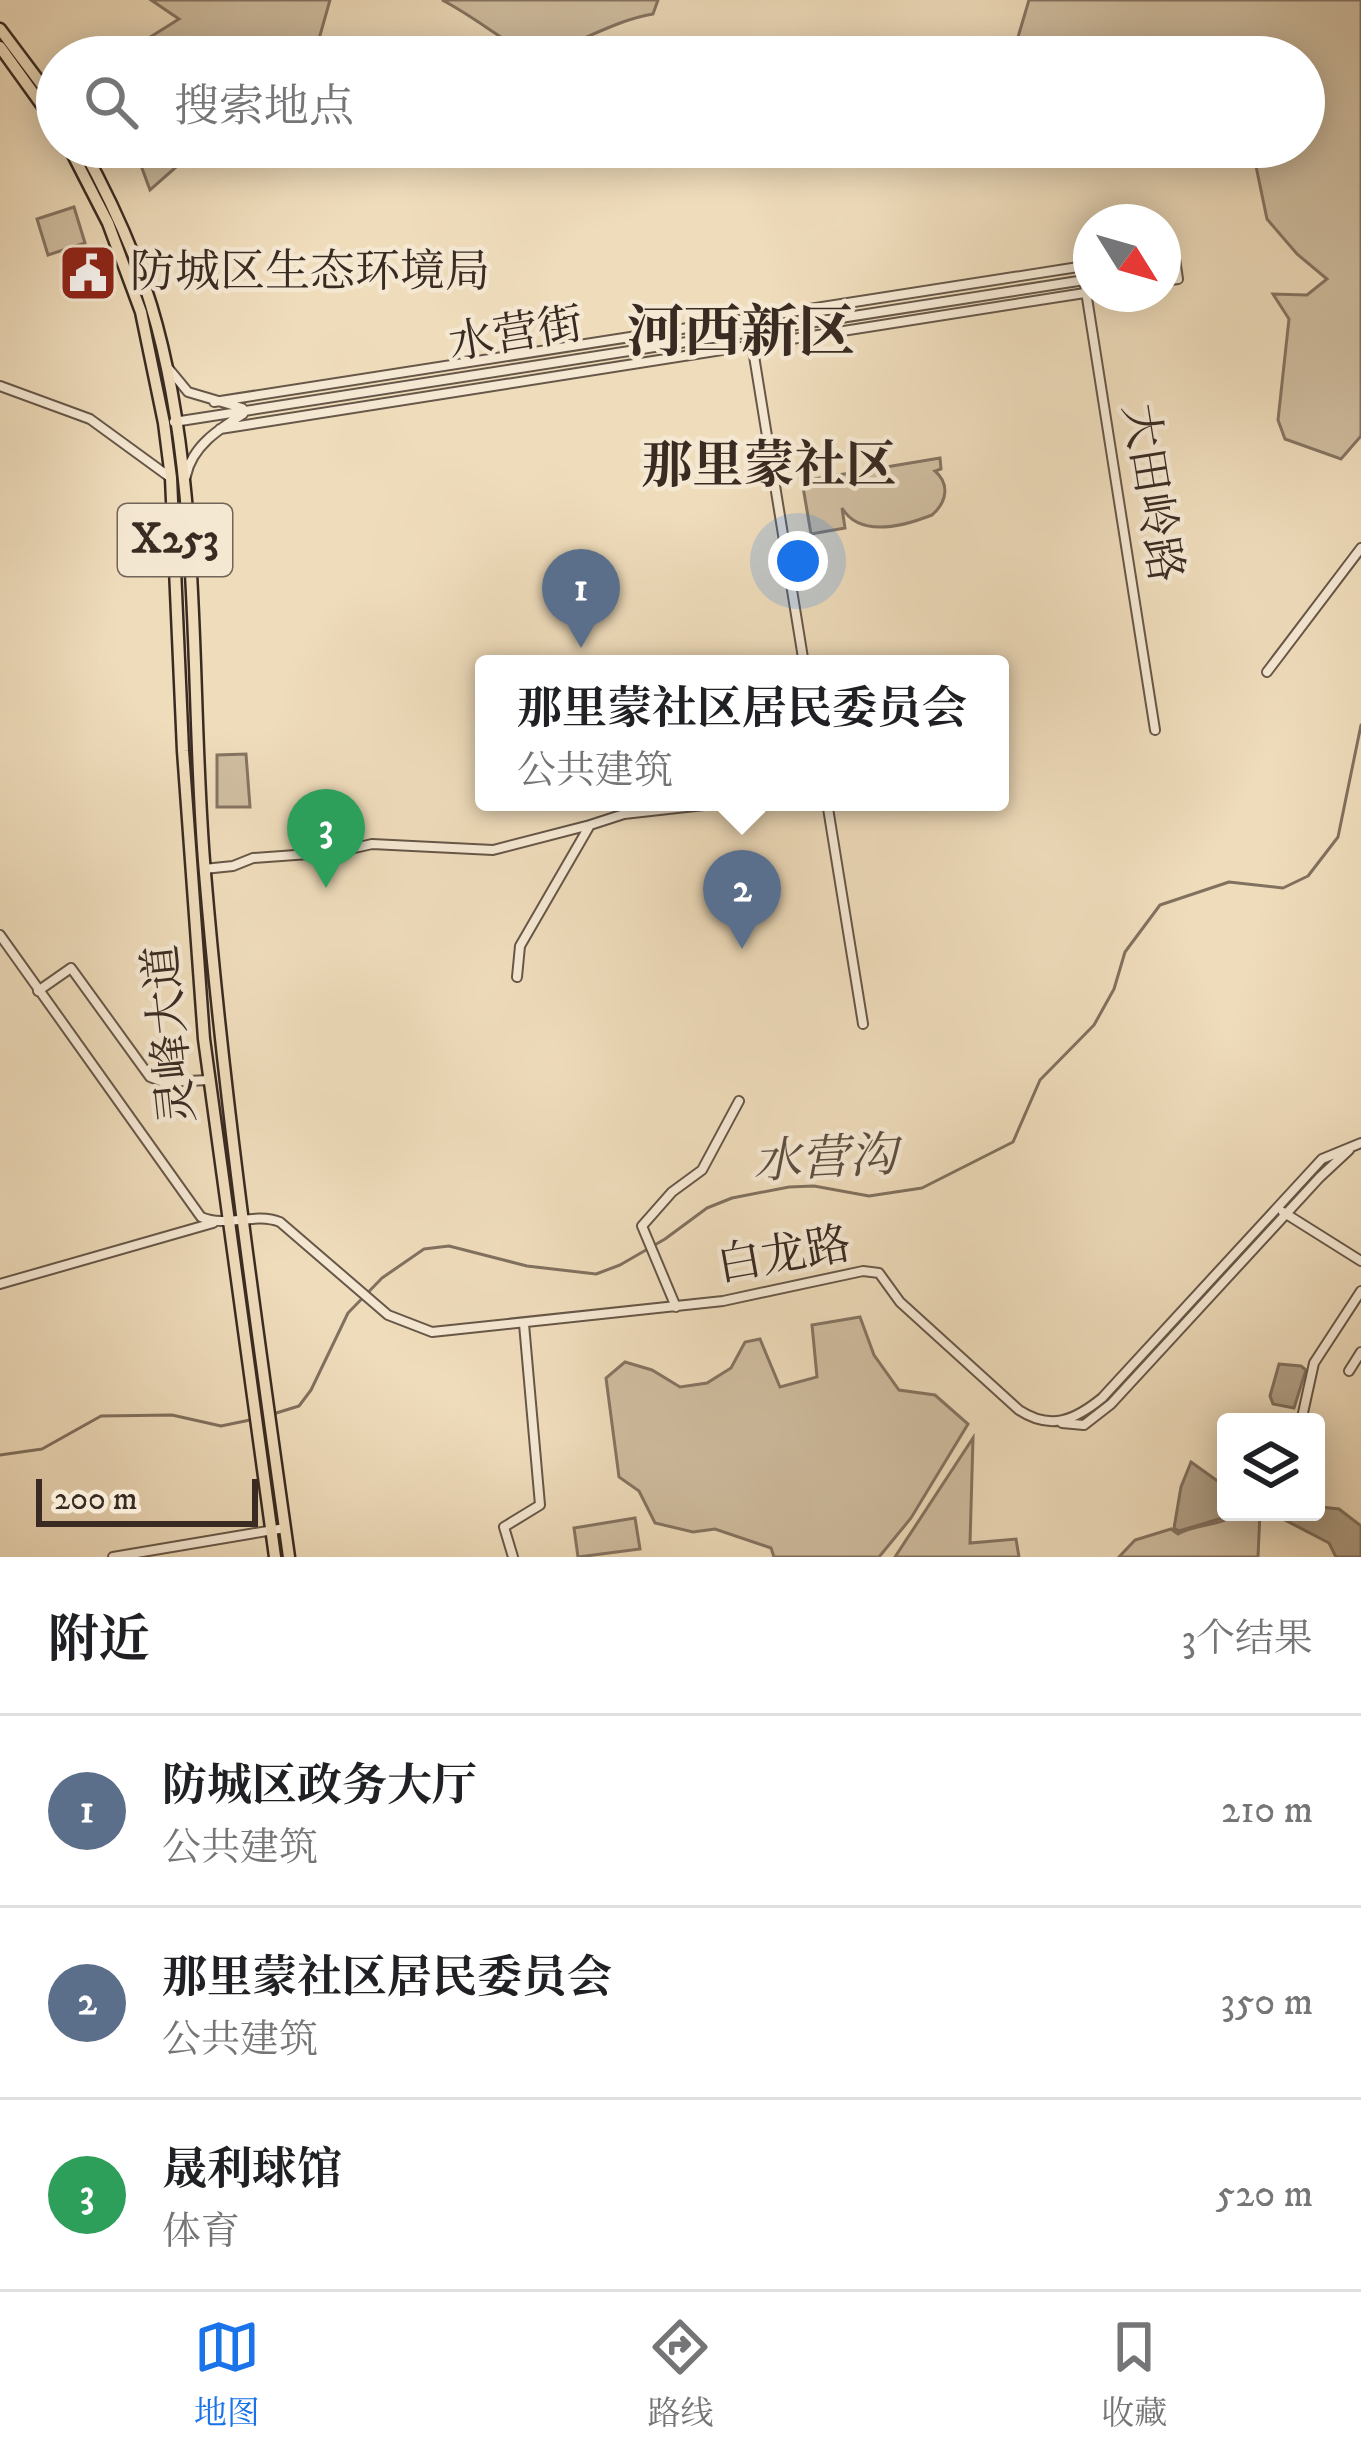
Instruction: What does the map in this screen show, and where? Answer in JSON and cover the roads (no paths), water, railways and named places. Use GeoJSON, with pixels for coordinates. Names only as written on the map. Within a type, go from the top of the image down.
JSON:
{"type":"FeatureCollection","features":[{"type":"Feature","properties":{"kind":"main road"},"geometry":{"type":"LineString","coordinates":[[0,29],[36,77]]}},
{"type":"Feature","properties":{"kind":"main road"},"geometry":{"type":"LineString","coordinates":[[0,46],[36,97]]}},
{"type":"Feature","properties":{"kind":"main road","name":"X253"},"geometry":{"type":"LineString","coordinates":[[80,168],[108,223],[141,312],[170,423],[184,494],[186,657]]}},
{"type":"Feature","properties":{"kind":"main road","name":"X253"},"geometry":{"type":"LineString","coordinates":[[92,168],[134,255],[164,361],[186,657]]}},
{"type":"Feature","properties":{"kind":"main road","name":"灵峰大道"},"geometry":{"type":"LineString","coordinates":[[186,657],[235,1222]]}},
{"type":"Feature","properties":{"kind":"main road","name":"灵峰大道"},"geometry":{"type":"LineString","coordinates":[[186,657],[185,773],[210,1080],[278,1529]]}},
{"type":"Feature","properties":{"kind":"main road"},"geometry":{"type":"LineString","coordinates":[[275,1557],[278,1529]]}},
{"type":"Feature","properties":{"kind":"main road"},"geometry":{"type":"LineString","coordinates":[[278,1529],[289,1557]]}},
{"type":"Feature","properties":{"kind":"street"},"geometry":{"type":"LineString","coordinates":[[214,402],[1073,267]]}},
{"type":"Feature","properties":{"kind":"street","name":"水营街"},"geometry":{"type":"LineString","coordinates":[[170,423],[1073,281]]}},
{"type":"Feature","properties":{"kind":"street"},"geometry":{"type":"LineString","coordinates":[[220,429],[1073,295]]}},
{"type":"Feature","properties":{"kind":"street","name":"大田岭路"},"geometry":{"type":"LineString","coordinates":[[1092,312],[1155,730]]}},
{"type":"Feature","properties":{"kind":"street"},"geometry":{"type":"LineString","coordinates":[[748,319],[803,655]]}},
{"type":"Feature","properties":{"kind":"street"},"geometry":{"type":"LineString","coordinates":[[164,361],[188,392],[249,410]]}},
{"type":"Feature","properties":{"kind":"street"},"geometry":{"type":"LineString","coordinates":[[0,386],[90,419],[171,478]]}},
{"type":"Feature","properties":{"kind":"street"},"geometry":{"type":"LineString","coordinates":[[184,494],[195,452],[249,410]]}},
{"type":"Feature","properties":{"kind":"street"},"geometry":{"type":"LineString","coordinates":[[1267,672],[1361,548]]}},
{"type":"Feature","properties":{"kind":"street"},"geometry":{"type":"LineString","coordinates":[[204,869],[372,844],[493,850],[651,811]]}},
{"type":"Feature","properties":{"kind":"street"},"geometry":{"type":"LineString","coordinates":[[828,811],[863,1024]]}},
{"type":"Feature","properties":{"kind":"street"},"geometry":{"type":"LineString","coordinates":[[517,977],[520,946],[590,825]]}},
{"type":"Feature","properties":{"kind":"street"},"geometry":{"type":"LineString","coordinates":[[0,935],[188,1204],[214,1222]]}},
{"type":"Feature","properties":{"kind":"street"},"geometry":{"type":"LineString","coordinates":[[38,991],[71,968],[150,1077],[163,1082],[210,1080]]}},
{"type":"Feature","properties":{"kind":"street"},"geometry":{"type":"LineString","coordinates":[[676,1307],[642,1226],[673,1192],[702,1170],[739,1101]]}},
{"type":"Feature","properties":{"kind":"street","name":"白龙路"},"geometry":{"type":"LineString","coordinates":[[0,1284],[214,1222],[266,1218],[280,1222],[380,1309],[406,1325],[432,1332],[723,1301],[863,1271],[879,1273],[900,1302],[1019,1410],[1038,1420],[1059,1422],[1102,1398],[1281,1211],[1322,1159],[1358,1144]]}},
{"type":"Feature","properties":{"kind":"street"},"geometry":{"type":"LineString","coordinates":[[1281,1211],[1361,1262]]}},
{"type":"Feature","properties":{"kind":"street"},"geometry":{"type":"LineString","coordinates":[[1303,1413],[1314,1363],[1361,1291]]}},
{"type":"Feature","properties":{"kind":"street"},"geometry":{"type":"LineString","coordinates":[[513,1557],[504,1527],[540,1505],[524,1324]]}},
{"type":"Feature","properties":{"kind":"street"},"geometry":{"type":"LineString","coordinates":[[1348,1371],[1361,1352]]}},
{"type":"Feature","properties":{"kind":"street"},"geometry":{"type":"LineString","coordinates":[[113,1557],[278,1529]]}},
{"type":"Feature","properties":{"kind":"waterway","name":"水营沟"},"geometry":{"type":"LineString","coordinates":[[260,1418],[299,1406],[348,1313],[382,1278],[424,1249],[449,1246],[527,1266],[596,1274],[620,1265],[707,1208],[732,1198],[789,1187],[814,1186],[869,1196],[922,1188],[1013,1142],[1040,1080],[1094,1025],[1114,989],[1125,952],[1160,905],[1229,882],[1283,888],[1308,876],[1338,837],[1361,725]]}},
{"type":"Feature","properties":{"kind":"waterway","name":"水营沟"},"geometry":{"type":"LineString","coordinates":[[0,1455],[42,1449],[101,1416],[172,1415],[221,1426],[250,1420]]}},
{"type":"Feature","properties":{"kind":"place","name":"防城区生态环境局"},"geometry":{"type":"Point","coordinates":[88,273]}},
{"type":"Feature","properties":{"kind":"place","name":"防城区政务大厅"},"geometry":{"type":"Point","coordinates":[581,648]}},
{"type":"Feature","properties":{"kind":"place","name":"晟利球馆"},"geometry":{"type":"Point","coordinates":[326,888]}},
{"type":"Feature","properties":{"kind":"place","name":"那里蒙社区居民委员会"},"geometry":{"type":"Point","coordinates":[742,949]}},
{"type":"Feature","properties":{"kind":"district","name":"河西新区"},"geometry":{"type":"Point","coordinates":[741,334]}},
{"type":"Feature","properties":{"kind":"district","name":"那里蒙社区"},"geometry":{"type":"Point","coordinates":[769,467]}}]}
